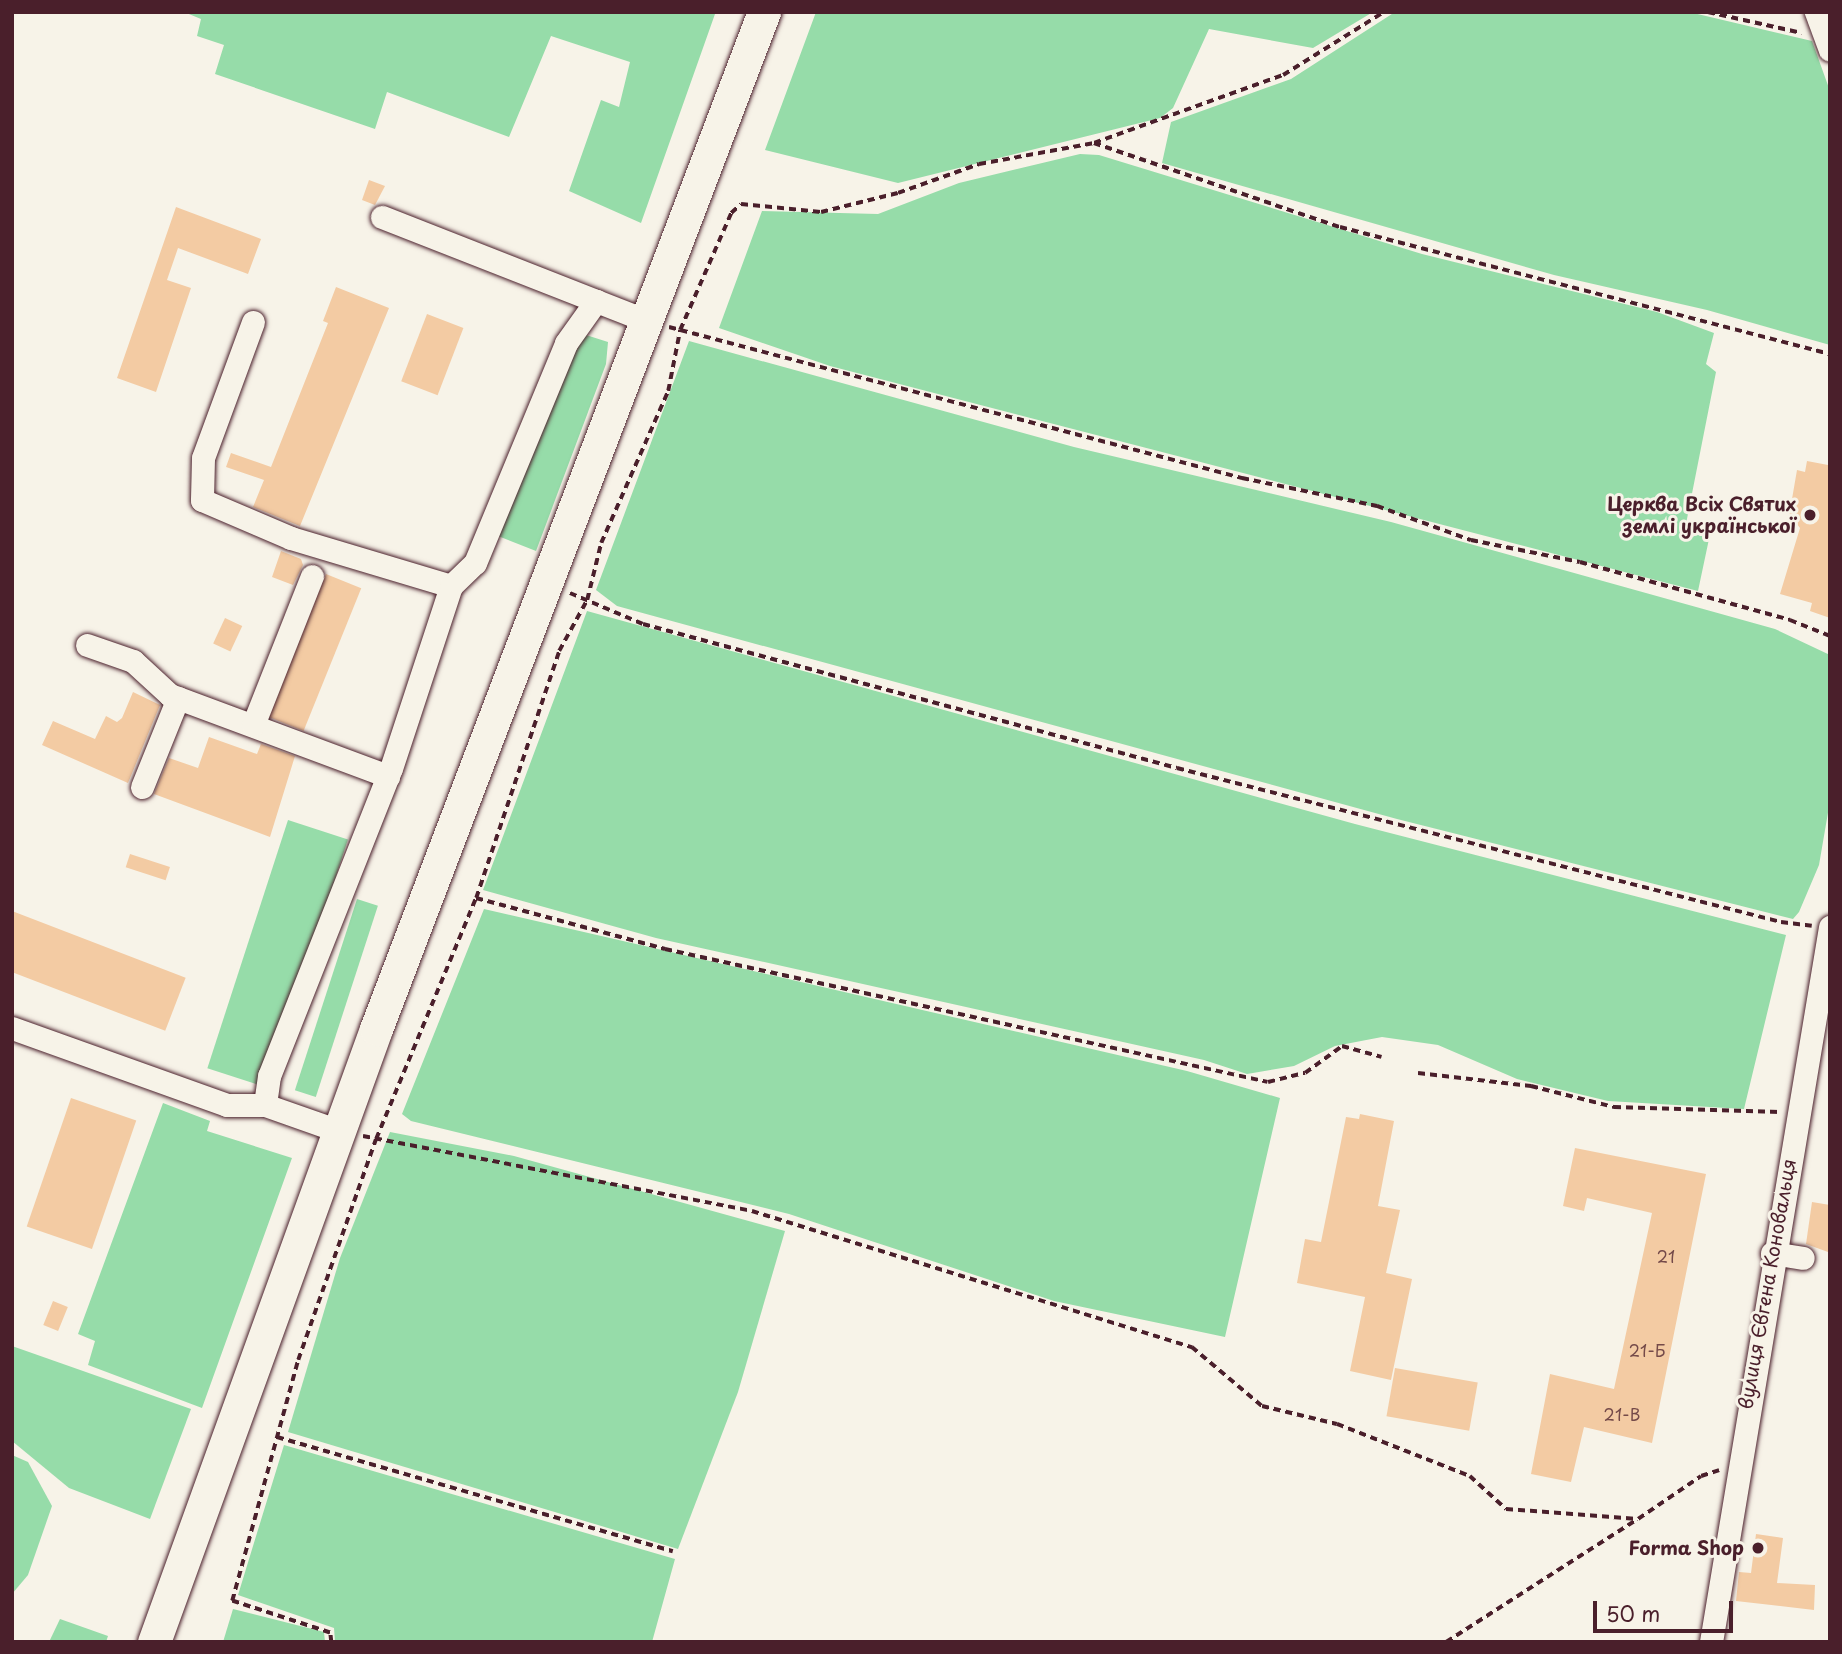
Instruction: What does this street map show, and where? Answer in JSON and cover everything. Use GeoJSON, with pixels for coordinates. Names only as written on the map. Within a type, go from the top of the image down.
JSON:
{"type":"FeatureCollection","features":[{"type":"Feature","properties":{"kind":"highway"},"geometry":{"type":"LineString","coordinates":[[154,1642],[339,1131],[545,582],[764,12]]}},
{"type":"Feature","properties":{"kind":"street"},"geometry":{"type":"LineString","coordinates":[[1816,12],[1828,44]]}},
{"type":"Feature","properties":{"kind":"street"},"geometry":{"type":"LineString","coordinates":[[382,217],[645,320]]}},
{"type":"Feature","properties":{"kind":"street"},"geometry":{"type":"LineString","coordinates":[[265,1104],[269,1076],[388,776],[451,586],[475,563],[565,343],[596,301]]}},
{"type":"Feature","properties":{"kind":"street"},"geometry":{"type":"LineString","coordinates":[[253,322],[203,458],[202,500],[291,538],[451,586]]}},
{"type":"Feature","properties":{"kind":"street"},"geometry":{"type":"LineString","coordinates":[[253,725],[312,576]]}},
{"type":"Feature","properties":{"kind":"street"},"geometry":{"type":"LineString","coordinates":[[87,645],[133,661],[178,698],[388,776]]}},
{"type":"Feature","properties":{"kind":"street"},"geometry":{"type":"LineString","coordinates":[[142,787],[178,698]]}},
{"type":"Feature","properties":{"kind":"street","name":"вулиця Євгена Коновальця"},"geometry":{"type":"LineString","coordinates":[[1711,1642],[1772,1254],[1830,927]]}},
{"type":"Feature","properties":{"kind":"street"},"geometry":{"type":"LineString","coordinates":[[12,1028],[227,1105],[265,1104],[339,1131]]}},
{"type":"Feature","properties":{"kind":"street"},"geometry":{"type":"LineString","coordinates":[[1772,1254],[1804,1258]]}},
{"type":"Feature","properties":{"kind":"path"},"geometry":{"type":"LineString","coordinates":[[331,1642],[330,1633],[232,1601],[298,1360],[376,1139],[476,898],[559,651],[587,600],[601,543],[668,391],[680,330],[731,213],[741,204],[821,212],[898,193],[979,164],[1094,143],[1283,75],[1384,12]]}},
{"type":"Feature","properties":{"kind":"path"},"geometry":{"type":"LineString","coordinates":[[1708,12],[1828,44]]}},
{"type":"Feature","properties":{"kind":"path"},"geometry":{"type":"LineString","coordinates":[[1094,143],[1340,226],[1830,354]]}},
{"type":"Feature","properties":{"kind":"path"},"geometry":{"type":"LineString","coordinates":[[645,320],[1242,478],[1377,506],[1471,540],[1593,565],[1790,620],[1830,636]]}},
{"type":"Feature","properties":{"kind":"path"},"geometry":{"type":"LineString","coordinates":[[545,582],[643,624],[1164,764],[1781,922],[1830,927]]}},
{"type":"Feature","properties":{"kind":"path"},"geometry":{"type":"LineString","coordinates":[[476,898],[666,949],[1268,1082],[1305,1073],[1342,1046],[1382,1057]]}},
{"type":"Feature","properties":{"kind":"path"},"geometry":{"type":"LineString","coordinates":[[1418,1073],[1531,1086],[1614,1107],[1796,1113]]}},
{"type":"Feature","properties":{"kind":"path"},"geometry":{"type":"LineString","coordinates":[[339,1131],[752,1211],[1192,1347],[1262,1406],[1337,1424],[1471,1476],[1506,1508],[1638,1519]]}},
{"type":"Feature","properties":{"kind":"path"},"geometry":{"type":"LineString","coordinates":[[277,1437],[673,1551]]}},
{"type":"Feature","properties":{"kind":"path"},"geometry":{"type":"LineString","coordinates":[[1446,1642],[1701,1476],[1738,1464]]}},
{"type":"Feature","properties":{"kind":"green space"},"geometry":{"type":"Polygon","coordinates":[[[184,12],[715,14],[641,223],[569,191],[601,100],[619,107],[630,62],[551,36],[509,137],[387,92],[375,129],[215,74],[224,45],[197,36],[201,19],[184,12]]]}},
{"type":"Feature","properties":{"kind":"green space"},"geometry":{"type":"Polygon","coordinates":[[[816,12],[1373,12],[1313,48],[1209,29],[1173,108],[1160,118],[898,183],[765,150],[816,12]]]}},
{"type":"Feature","properties":{"kind":"green space"},"geometry":{"type":"Polygon","coordinates":[[[1395,12],[1689,12],[1812,41],[1830,91],[1830,345],[1707,310],[1554,275],[1162,163],[1171,122],[1291,79],[1395,12]]]}},
{"type":"Feature","properties":{"kind":"green space"},"geometry":{"type":"Polygon","coordinates":[[[1080,154],[1099,155],[1422,254],[1657,312],[1714,333],[1706,364],[1716,372],[1685,529],[1709,539],[1698,591],[830,366],[719,328],[762,211],[878,214],[959,183],[1080,154]]]}},
{"type":"Feature","properties":{"kind":"green space"},"geometry":{"type":"Polygon","coordinates":[[[586,335],[608,342],[606,364],[536,551],[498,536],[570,354],[586,335]]]}},
{"type":"Feature","properties":{"kind":"green space"},"geometry":{"type":"Polygon","coordinates":[[[689,341],[1074,447],[1391,522],[1775,629],[1830,655],[1830,801],[1819,865],[1799,912],[1793,919],[1397,819],[617,606],[596,590],[689,341]]]}},
{"type":"Feature","properties":{"kind":"green space"},"geometry":{"type":"Polygon","coordinates":[[[587,611],[1355,824],[1786,935],[1744,1109],[1608,1101],[1517,1079],[1438,1045],[1382,1037],[1335,1046],[1294,1066],[1247,1074],[1204,1060],[656,938],[483,890],[587,611]]]}},
{"type":"Feature","properties":{"kind":"green space"},"geometry":{"type":"Polygon","coordinates":[[[288,820],[348,839],[267,1088],[207,1068],[288,820]]]}},
{"type":"Feature","properties":{"kind":"green space"},"geometry":{"type":"Polygon","coordinates":[[[357,899],[378,906],[316,1097],[295,1090],[357,899]]]}},
{"type":"Feature","properties":{"kind":"green space"},"geometry":{"type":"Polygon","coordinates":[[[484,909],[1187,1071],[1280,1098],[1225,1337],[1054,1301],[789,1214],[411,1121],[402,1114],[484,909]]]}},
{"type":"Feature","properties":{"kind":"green space"},"geometry":{"type":"Polygon","coordinates":[[[163,1103],[210,1121],[207,1131],[292,1158],[202,1408],[88,1365],[95,1341],[78,1334],[163,1103]]]}},
{"type":"Feature","properties":{"kind":"green space"},"geometry":{"type":"Polygon","coordinates":[[[390,1132],[514,1156],[785,1231],[738,1392],[678,1549],[288,1432],[340,1258],[390,1132]]]}},
{"type":"Feature","properties":{"kind":"green space"},"geometry":{"type":"Polygon","coordinates":[[[12,1346],[191,1409],[150,1519],[69,1488],[12,1441],[12,1346]]]}},
{"type":"Feature","properties":{"kind":"green space"},"geometry":{"type":"Polygon","coordinates":[[[284,1445],[675,1559],[652,1642],[335,1642],[334,1628],[238,1595],[284,1445]]]}},
{"type":"Feature","properties":{"kind":"green space"},"geometry":{"type":"Polygon","coordinates":[[[12,1455],[28,1462],[52,1506],[28,1575],[12,1594],[12,1455]]]}},
{"type":"Feature","properties":{"kind":"green space"},"geometry":{"type":"Polygon","coordinates":[[[233,1609],[324,1632],[325,1642],[223,1642],[233,1609]]]}},
{"type":"Feature","properties":{"kind":"green space"},"geometry":{"type":"Polygon","coordinates":[[[60,1619],[108,1636],[106,1642],[49,1642],[60,1619]]]}},
{"type":"Feature","properties":{"kind":"building"},"geometry":{"type":"Polygon","coordinates":[[[369,180],[385,186],[375,205],[362,200],[369,180]]]}},
{"type":"Feature","properties":{"kind":"building"},"geometry":{"type":"Polygon","coordinates":[[[176,207],[261,239],[248,274],[178,248],[167,280],[191,288],[156,392],[117,378],[176,207]]]}},
{"type":"Feature","properties":{"kind":"building"},"geometry":{"type":"Polygon","coordinates":[[[336,287],[389,308],[300,526],[253,507],[264,480],[226,467],[231,453],[271,467],[328,323],[323,321],[336,287]]]}},
{"type":"Feature","properties":{"kind":"building"},"geometry":{"type":"Polygon","coordinates":[[[427,314],[463,328],[438,395],[401,381],[427,314]]]}},
{"type":"Feature","properties":{"kind":"building"},"geometry":{"type":"Polygon","coordinates":[[[1807,461],[1828,465],[1830,618],[1810,611],[1812,603],[1780,594],[1800,528],[1783,506],[1792,499],[1797,470],[1805,472],[1807,461]]]}},
{"type":"Feature","properties":{"kind":"building"},"geometry":{"type":"Polygon","coordinates":[[[281,551],[301,559],[303,565],[293,585],[272,577],[281,551]]]}},
{"type":"Feature","properties":{"kind":"building"},"geometry":{"type":"Polygon","coordinates":[[[326,574],[361,588],[304,731],[268,717],[326,574]]]}},
{"type":"Feature","properties":{"kind":"building"},"geometry":{"type":"Polygon","coordinates":[[[225,618],[242,626],[230,651],[213,643],[225,618]]]}},
{"type":"Feature","properties":{"kind":"building"},"geometry":{"type":"Polygon","coordinates":[[[133,692],[160,705],[128,783],[42,745],[53,721],[95,739],[106,716],[117,722],[122,718],[133,692]]]}},
{"type":"Feature","properties":{"kind":"building"},"geometry":{"type":"Polygon","coordinates":[[[209,737],[257,754],[261,744],[295,756],[270,837],[154,794],[169,758],[198,768],[209,737]]]}},
{"type":"Feature","properties":{"kind":"building"},"geometry":{"type":"Polygon","coordinates":[[[130,854],[170,867],[166,880],[126,867],[130,854]]]}},
{"type":"Feature","properties":{"kind":"building"},"geometry":{"type":"Polygon","coordinates":[[[12,911],[186,978],[165,1031],[12,972],[12,911]]]}},
{"type":"Feature","properties":{"kind":"building"},"geometry":{"type":"Polygon","coordinates":[[[71,1098],[136,1120],[92,1249],[27,1227],[71,1098]]]}},
{"type":"Feature","properties":{"kind":"building"},"geometry":{"type":"Polygon","coordinates":[[[1360,1114],[1394,1121],[1378,1206],[1400,1210],[1386,1273],[1412,1279],[1391,1380],[1350,1371],[1365,1297],[1297,1283],[1305,1239],[1321,1242],[1346,1117],[1359,1119],[1360,1114]]]}},
{"type":"Feature","properties":{"kind":"building"},"geometry":{"type":"Polygon","coordinates":[[[1575,1148],[1706,1174],[1652,1443],[1584,1427],[1571,1482],[1531,1474],[1550,1374],[1614,1389],[1652,1213],[1587,1198],[1584,1211],[1563,1206],[1575,1148]]]}},
{"type":"Feature","properties":{"kind":"building"},"geometry":{"type":"Polygon","coordinates":[[[1812,1202],[1830,1205],[1828,1252],[1806,1244],[1812,1202]]]}},
{"type":"Feature","properties":{"kind":"building"},"geometry":{"type":"Polygon","coordinates":[[[53,1301],[68,1307],[58,1331],[43,1325],[53,1301]]]}},
{"type":"Feature","properties":{"kind":"building"},"geometry":{"type":"Polygon","coordinates":[[[1395,1368],[1478,1383],[1469,1431],[1386,1416],[1395,1368]]]}},
{"type":"Feature","properties":{"kind":"building"},"geometry":{"type":"Polygon","coordinates":[[[1756,1534],[1783,1538],[1777,1583],[1815,1585],[1814,1610],[1736,1601],[1739,1572],[1751,1573],[1756,1534]]]}},
{"type":"Feature","properties":{"kind":"place","name":"Церква Всіх Святих землі української"},"geometry":{"type":"Point","coordinates":[1810,515]}},
{"type":"Feature","properties":{"kind":"place","name":"Forma Shop"},"geometry":{"type":"Point","coordinates":[1758,1548]}}]}
